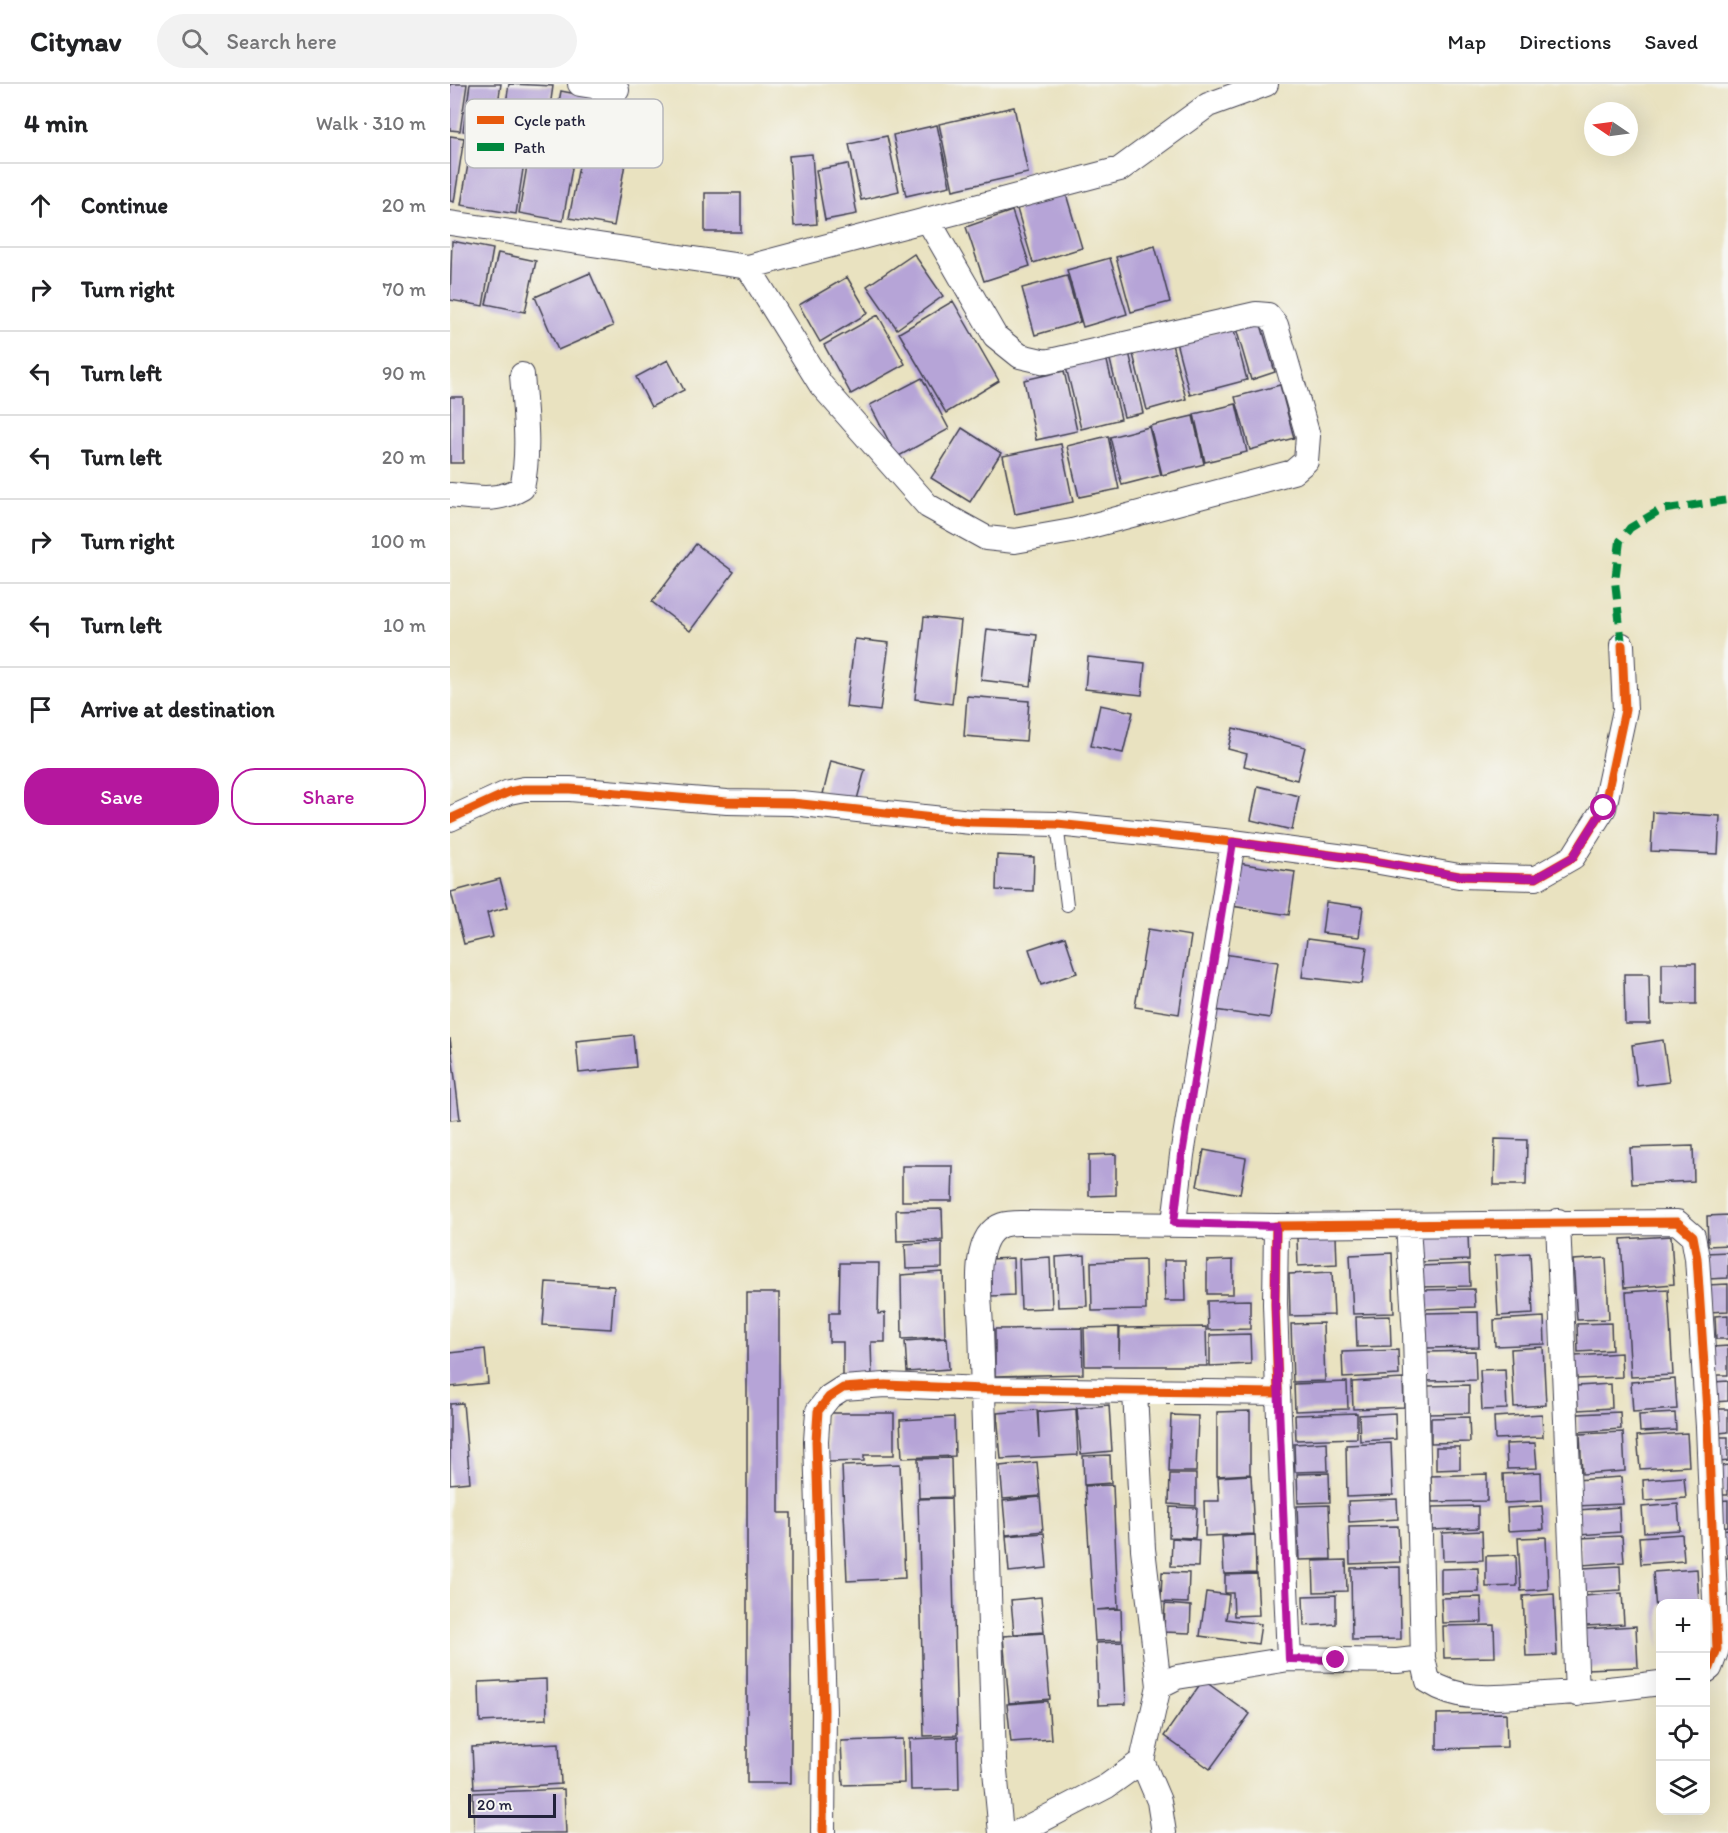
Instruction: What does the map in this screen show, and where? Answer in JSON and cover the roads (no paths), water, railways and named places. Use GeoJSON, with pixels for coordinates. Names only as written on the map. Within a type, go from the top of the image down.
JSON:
{"type":"FeatureCollection","features":[{"type":"Feature","properties":{"kind":"street"},"geometry":{"type":"LineString","coordinates":[[580,84],[617,90]]}},
{"type":"Feature","properties":{"kind":"street"},"geometry":{"type":"LineString","coordinates":[[450,223],[748,267],[1120,169],[1208,105],[1266,84]]}},
{"type":"Feature","properties":{"kind":"street"},"geometry":{"type":"LineString","coordinates":[[748,267],[829,393],[928,506],[986,538],[1016,541],[1072,531],[1293,472],[1306,461],[1308,436],[1276,325],[1268,315],[1256,314],[1046,362],[1020,356],[995,336],[928,220]]}},
{"type":"Feature","properties":{"kind":"street"},"geometry":{"type":"LineString","coordinates":[[450,495],[489,499],[508,497],[522,489],[526,471],[526,426],[522,375]]}},
{"type":"Feature","properties":{"kind":"street"},"geometry":{"type":"LineString","coordinates":[[450,819],[508,792],[547,789],[727,802],[792,803],[971,822],[1057,824],[1233,842],[1368,860],[1459,876],[1536,878],[1573,857],[1604,808],[1625,710],[1622,645]]}},
{"type":"Feature","properties":{"kind":"street"},"geometry":{"type":"LineString","coordinates":[[1174,1223],[1182,1155],[1233,842]]}},
{"type":"Feature","properties":{"kind":"street"},"geometry":{"type":"LineString","coordinates":[[1558,1221],[1577,1694]]}},
{"type":"Feature","properties":{"kind":"street"},"geometry":{"type":"LineString","coordinates":[[1001,1833],[994,1760],[980,1257],[984,1242],[1001,1225],[1174,1223],[1408,1226],[1558,1221],[1677,1222],[1693,1236],[1697,1258],[1708,1428],[1717,1649],[1710,1668]]}},
{"type":"Feature","properties":{"kind":"street"},"geometry":{"type":"LineString","coordinates":[[1276,1226],[1275,1294],[1289,1659]]}},
{"type":"Feature","properties":{"kind":"street"},"geometry":{"type":"LineString","coordinates":[[1408,1226],[1415,1334],[1423,1658],[1428,1681],[1449,1693],[1493,1699],[1577,1694],[1656,1684]]}},
{"type":"Feature","properties":{"kind":"street"},"geometry":{"type":"LineString","coordinates":[[823,1833],[824,1710],[816,1441],[818,1411],[829,1396],[843,1388],[885,1385],[984,1389],[1278,1393]]}},
{"type":"Feature","properties":{"kind":"street"},"geometry":{"type":"LineString","coordinates":[[1135,1392],[1143,1550],[1158,1686],[1142,1761],[1159,1801],[1164,1833]]}},
{"type":"Feature","properties":{"kind":"street"},"geometry":{"type":"LineString","coordinates":[[1158,1686],[1177,1677],[1289,1659],[1397,1661],[1423,1658]]}},
{"type":"Feature","properties":{"kind":"street"},"geometry":{"type":"LineString","coordinates":[[1017,1833],[1107,1786],[1142,1761]]}},
{"type":"Feature","properties":{"kind":"lane"},"geometry":{"type":"LineString","coordinates":[[1057,824],[1067,905]]}}]}
